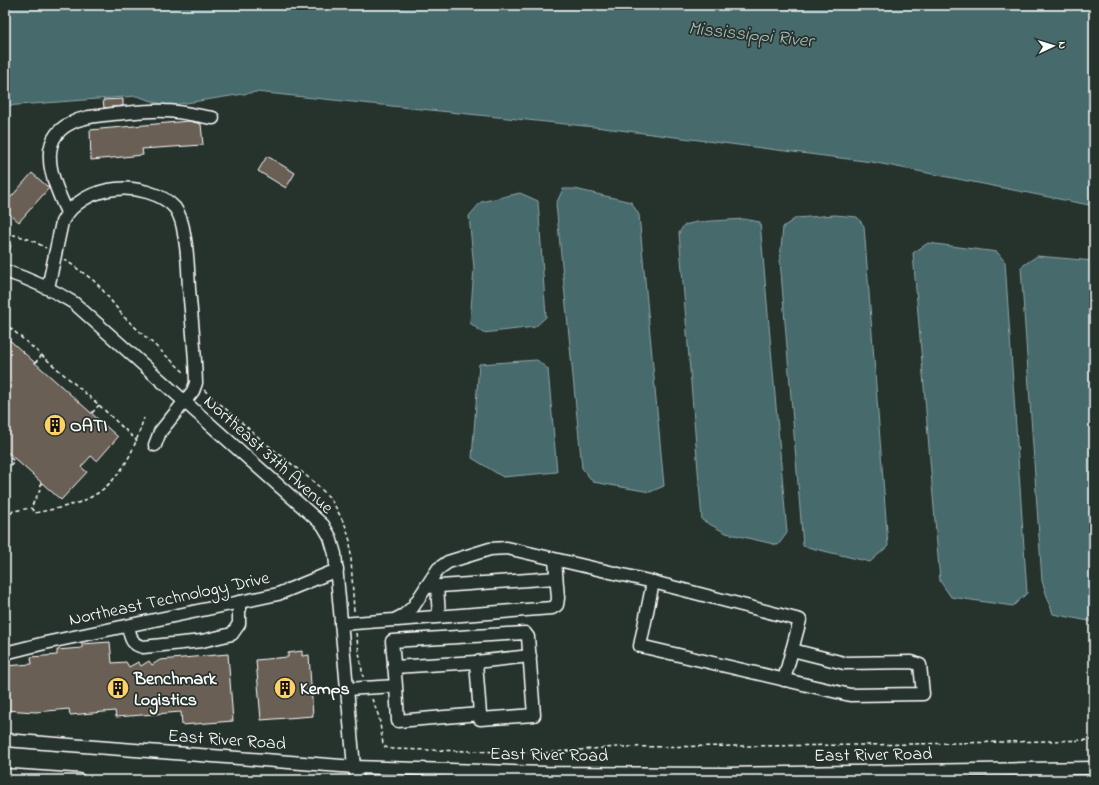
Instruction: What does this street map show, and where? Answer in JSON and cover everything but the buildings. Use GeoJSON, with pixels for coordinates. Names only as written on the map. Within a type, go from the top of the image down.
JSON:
{"type":"FeatureCollection","features":[{"type":"Feature","properties":{"kind":"street"},"geometry":{"type":"LineString","coordinates":[[67,212],[52,177],[49,158],[55,137],[61,129],[84,118],[138,112],[165,111],[213,118]]}},
{"type":"Feature","properties":{"kind":"street"},"geometry":{"type":"LineString","coordinates":[[48,288],[58,234],[62,222],[67,212],[88,196],[101,191],[123,188],[135,189],[161,198],[169,202],[176,209],[184,234],[196,366],[196,383],[193,392],[184,401],[160,432],[155,445]]}},
{"type":"Feature","properties":{"kind":"street","name":"Northeast 37th Avenue"},"geometry":{"type":"LineString","coordinates":[[5,271],[48,288],[74,303],[323,525],[330,537],[335,554],[346,689],[354,767],[358,780]]}},
{"type":"Feature","properties":{"kind":"street"},"geometry":{"type":"LineString","coordinates":[[394,620],[404,615],[432,586],[438,569],[448,562],[490,549],[507,548],[653,582],[800,620],[784,680]]}},
{"type":"Feature","properties":{"kind":"street"},"geometry":{"type":"LineString","coordinates":[[341,624],[552,608],[557,605],[558,598],[555,560]]}},
{"type":"Feature","properties":{"kind":"street","name":"Northeast Technology Drive"},"geometry":{"type":"LineString","coordinates":[[5,654],[45,643],[278,594],[337,570]]}},
{"type":"Feature","properties":{"kind":"street"},"geometry":{"type":"LineString","coordinates":[[432,586],[556,578]]}},
{"type":"Feature","properties":{"kind":"street"},"geometry":{"type":"LineString","coordinates":[[653,582],[640,646],[850,695],[922,694],[920,665],[912,662],[844,663],[792,650]]}},
{"type":"Feature","properties":{"kind":"street"},"geometry":{"type":"LineString","coordinates":[[432,586],[439,616]]}},
{"type":"Feature","properties":{"kind":"street"},"geometry":{"type":"LineString","coordinates":[[128,626],[132,641],[136,645],[143,647],[202,641],[232,634],[239,624],[239,602]]}},
{"type":"Feature","properties":{"kind":"street"},"geometry":{"type":"LineString","coordinates":[[476,662],[480,714],[480,719],[534,714],[528,637],[525,633],[392,641],[398,721],[480,714]]}},
{"type":"Feature","properties":{"kind":"street"},"geometry":{"type":"LineString","coordinates":[[394,667],[476,662],[530,656]]}},
{"type":"Feature","properties":{"kind":"street"},"geometry":{"type":"LineString","coordinates":[[346,689],[396,686]]}},
{"type":"Feature","properties":{"kind":"street","name":"East River Road"},"geometry":{"type":"LineString","coordinates":[[5,740],[354,767],[545,773],[944,775],[1094,768]]}},
{"type":"Feature","properties":{"kind":"street"},"geometry":{"type":"LineString","coordinates":[[5,775],[79,780]]}},
{"type":"Feature","properties":{"kind":"path"},"geometry":{"type":"LineString","coordinates":[[5,330],[8,326],[99,405],[137,441]]}},
{"type":"Feature","properties":{"kind":"path"},"geometry":{"type":"LineString","coordinates":[[35,363],[42,355]]}},
{"type":"Feature","properties":{"kind":"path"},"geometry":{"type":"LineString","coordinates":[[92,413],[99,405]]}},
{"type":"Feature","properties":{"kind":"path"},"geometry":{"type":"LineString","coordinates":[[31,508],[35,513],[79,503],[97,494],[109,485],[123,469],[137,441],[144,418]]}},
{"type":"Feature","properties":{"kind":"path"},"geometry":{"type":"LineString","coordinates":[[6,453],[15,460],[6,470]]}},
{"type":"Feature","properties":{"kind":"path"},"geometry":{"type":"LineString","coordinates":[[31,508],[33,502],[39,494],[41,482]]}},
{"type":"Feature","properties":{"kind":"path"},"geometry":{"type":"LineString","coordinates":[[5,517],[9,516],[14,511],[31,508]]}},
{"type":"Feature","properties":{"kind":"path"},"geometry":{"type":"LineString","coordinates":[[366,688],[378,712],[383,744],[385,747],[392,749],[542,753],[617,747],[874,745],[1094,740]]}},
{"type":"Feature","properties":{"kind":"green space"},"geometry":{"type":"Polygon","coordinates":[[[5,233],[11,246],[5,266],[5,233]]]}},
{"type":"Feature","properties":{"kind":"water","name":"Mississippi River"},"geometry":{"type":"Polygon","coordinates":[[[5,5],[1094,5],[1094,206],[872,162],[604,128],[256,92],[167,106],[137,96],[5,106],[5,5]]]}},
{"type":"Feature","properties":{"kind":"water"},"geometry":{"type":"Polygon","coordinates":[[[563,189],[575,189],[631,202],[639,215],[664,486],[650,492],[593,482],[582,468],[556,204],[563,189]]]}},
{"type":"Feature","properties":{"kind":"water"},"geometry":{"type":"Polygon","coordinates":[[[520,193],[538,201],[546,317],[535,327],[483,333],[470,323],[474,268],[469,216],[481,202],[520,193]]]}},
{"type":"Feature","properties":{"kind":"water"},"geometry":{"type":"Polygon","coordinates":[[[835,215],[857,217],[864,226],[888,546],[870,562],[803,546],[780,260],[783,227],[796,218],[835,215]]]}},
{"type":"Feature","properties":{"kind":"water"},"geometry":{"type":"Polygon","coordinates":[[[744,219],[760,222],[787,533],[778,545],[726,533],[702,520],[679,233],[684,225],[697,222],[744,219]]]}},
{"type":"Feature","properties":{"kind":"water"},"geometry":{"type":"Polygon","coordinates":[[[928,243],[997,252],[1005,262],[1027,593],[1013,606],[951,597],[940,581],[913,253],[928,243]]]}},
{"type":"Feature","properties":{"kind":"water"},"geometry":{"type":"Polygon","coordinates":[[[1037,256],[1094,261],[1094,622],[1053,614],[1042,581],[1021,267],[1037,256]]]}},
{"type":"Feature","properties":{"kind":"water"},"geometry":{"type":"Polygon","coordinates":[[[537,360],[548,369],[557,472],[503,477],[472,458],[479,364],[537,360]]]}},
{"type":"Feature","properties":{"kind":"place","name":"OATI"},"geometry":{"type":"Point","coordinates":[55,425]}},
{"type":"Feature","properties":{"kind":"place","name":"Benchmark Logistics"},"geometry":{"type":"Point","coordinates":[118,688]}},
{"type":"Feature","properties":{"kind":"place","name":"Kemps"},"geometry":{"type":"Point","coordinates":[285,688]}}]}
